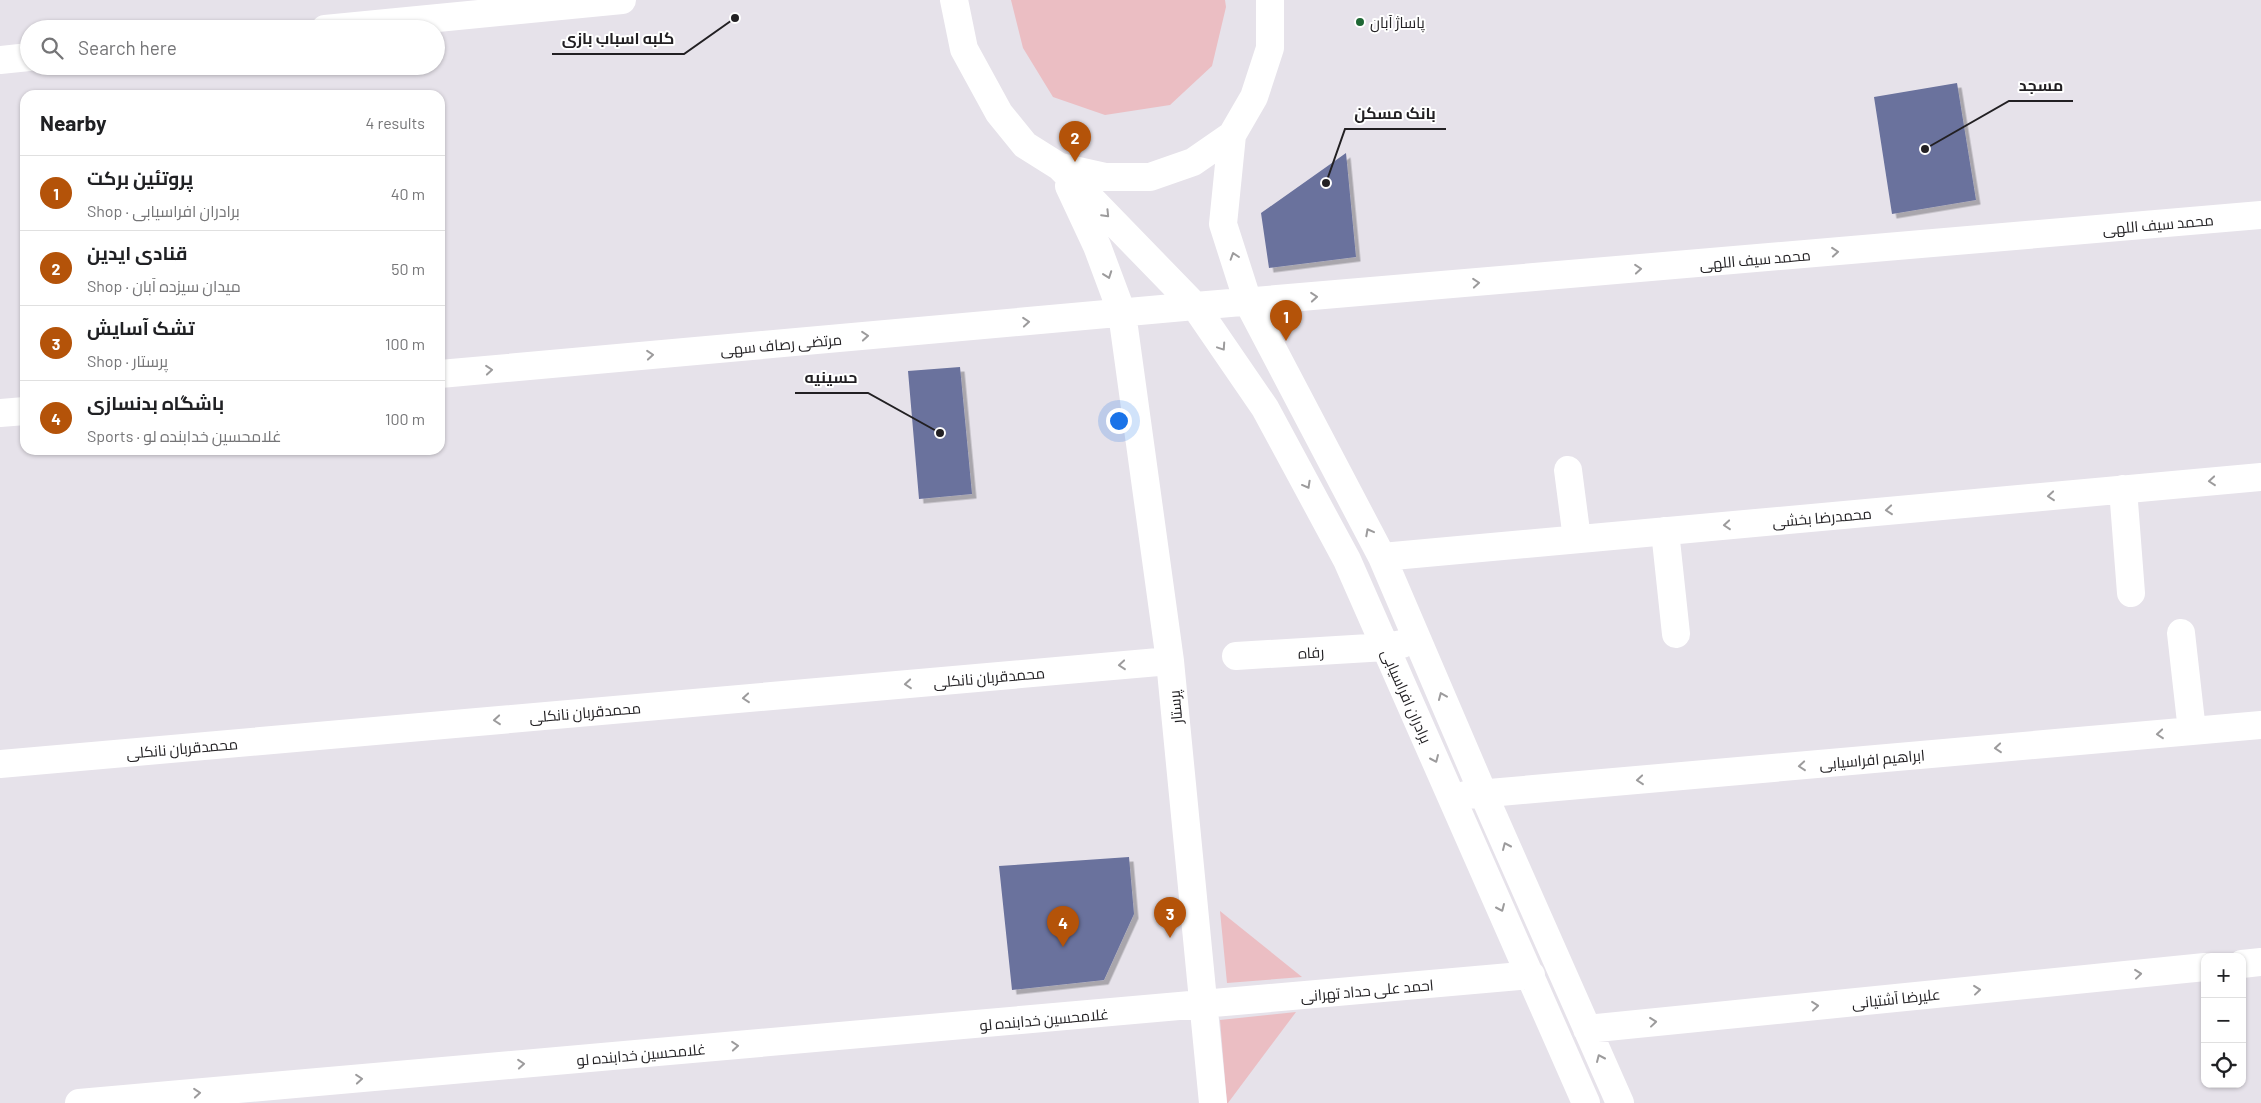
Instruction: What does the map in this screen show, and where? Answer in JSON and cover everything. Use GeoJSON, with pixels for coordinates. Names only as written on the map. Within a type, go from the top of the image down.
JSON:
{"type":"FeatureCollection","features":[{"type":"Feature","properties":{"kind":"street"},"geometry":{"type":"LineString","coordinates":[[417,20],[622,0]]}},
{"type":"Feature","properties":{"kind":"street"},"geometry":{"type":"LineString","coordinates":[[954,0],[964,49],[999,113],[1025,145],[1060,167],[1105,177],[1150,177],[1193,162],[1232,136],[1254,97],[1270,48],[1270,0]]}},
{"type":"Feature","properties":{"kind":"street"},"geometry":{"type":"LineString","coordinates":[[0,60],[20,59]]}},
{"type":"Feature","properties":{"kind":"street","name":"برادران افراسیابی"},"geometry":{"type":"LineString","coordinates":[[1232,136],[1223,224],[1248,302],[1382,557],[1483,793],[1620,1103]]}},
{"type":"Feature","properties":{"kind":"street","name":"برادران افراسیابی"},"geometry":{"type":"LineString","coordinates":[[1060,167],[1195,306],[1265,408],[1347,560],[1586,1103]]}},
{"type":"Feature","properties":{"kind":"street","name":"پرستار"},"geometry":{"type":"LineString","coordinates":[[1060,167],[1097,246],[1122,313],[1170,661],[1213,1103]]}},
{"type":"Feature","properties":{"kind":"street","name":"محمد سیف اللهی"},"geometry":{"type":"LineString","coordinates":[[1195,306],[2261,215]]}},
{"type":"Feature","properties":{"kind":"street","name":"مرتضی رصاف سهی"},"geometry":{"type":"LineString","coordinates":[[445,374],[1195,306]]}},
{"type":"Feature","properties":{"kind":"street"},"geometry":{"type":"LineString","coordinates":[[0,414],[20,412]]}},
{"type":"Feature","properties":{"kind":"street"},"geometry":{"type":"LineString","coordinates":[[1568,470],[1576,539]]}},
{"type":"Feature","properties":{"kind":"street","name":"محمدرضا بخشی"},"geometry":{"type":"LineString","coordinates":[[1382,557],[2261,477]]}},
{"type":"Feature","properties":{"kind":"street"},"geometry":{"type":"LineString","coordinates":[[2123,489],[2131,594]]}},
{"type":"Feature","properties":{"kind":"street"},"geometry":{"type":"LineString","coordinates":[[1665,531],[1676,634]]}},
{"type":"Feature","properties":{"kind":"street"},"geometry":{"type":"LineString","coordinates":[[2181,633],[2192,731]]}},
{"type":"Feature","properties":{"kind":"street","name":"رفاه"},"geometry":{"type":"LineString","coordinates":[[1236,656],[1386,647],[1418,641]]}},
{"type":"Feature","properties":{"kind":"street","name":"محمدقربان نانکلی"},"geometry":{"type":"LineString","coordinates":[[0,764],[1170,661]]}},
{"type":"Feature","properties":{"kind":"street","name":"ابراهیم افراسیابی"},"geometry":{"type":"LineString","coordinates":[[1452,796],[2261,725]]}},
{"type":"Feature","properties":{"kind":"street"},"geometry":{"type":"LineString","coordinates":[[2246,964],[2261,962]]}},
{"type":"Feature","properties":{"kind":"street","name":"علیرضا آشتیانی"},"geometry":{"type":"LineString","coordinates":[[1587,1029],[2201,967]]}},
{"type":"Feature","properties":{"kind":"street","name":"احمد علی حداد تهرانی"},"geometry":{"type":"LineString","coordinates":[[1203,1005],[1530,975]]}},
{"type":"Feature","properties":{"kind":"street","name":"غلامحسین خدابنده لو"},"geometry":{"type":"LineString","coordinates":[[79,1103],[1203,1005]]}},
{"type":"Feature","properties":{"kind":"shaded area"},"geometry":{"type":"Polygon","coordinates":[[[1011,0],[1225,0],[1226,7],[1212,66],[1170,105],[1105,115],[1053,97],[1023,48],[1011,0]]]}},
{"type":"Feature","properties":{"kind":"shaded area"},"geometry":{"type":"Polygon","coordinates":[[[1220,911],[1302,977],[1227,983],[1220,911]]]}},
{"type":"Feature","properties":{"kind":"shaded area"},"geometry":{"type":"Polygon","coordinates":[[[1296,1012],[1228,1103],[1227,1103],[1220,1020],[1296,1012]]]}},
{"type":"Feature","properties":{"kind":"building"},"geometry":{"type":"Polygon","coordinates":[[[1957,83],[1976,200],[1892,214],[1874,97],[1957,83]]]}},
{"type":"Feature","properties":{"kind":"building"},"geometry":{"type":"Polygon","coordinates":[[[1346,153],[1356,257],[1269,268],[1261,213],[1346,153]]]}},
{"type":"Feature","properties":{"kind":"building"},"geometry":{"type":"Polygon","coordinates":[[[960,367],[972,494],[919,499],[908,371],[960,367]]]}},
{"type":"Feature","properties":{"kind":"building"},"geometry":{"type":"Polygon","coordinates":[[[1129,857],[1134,914],[1104,980],[1012,990],[999,866],[1129,857]]]}},
{"type":"Feature","properties":{"kind":"place","name":"کلبه اسباب بازی"},"geometry":{"type":"Point","coordinates":[735,18]}},
{"type":"Feature","properties":{"kind":"place","name":"پاساژ آبان"},"geometry":{"type":"Point","coordinates":[1360,22]}},
{"type":"Feature","properties":{"kind":"place","name":"مسجد"},"geometry":{"type":"Point","coordinates":[1925,149]}},
{"type":"Feature","properties":{"kind":"place","name":"قنادی ایدین"},"geometry":{"type":"Point","coordinates":[1075,162]}},
{"type":"Feature","properties":{"kind":"place","name":"بانک مسکن"},"geometry":{"type":"Point","coordinates":[1326,183]}},
{"type":"Feature","properties":{"kind":"place","name":"پروتئین برکت"},"geometry":{"type":"Point","coordinates":[1286,341]}},
{"type":"Feature","properties":{"kind":"place","name":"حسینیه"},"geometry":{"type":"Point","coordinates":[940,433]}},
{"type":"Feature","properties":{"kind":"place","name":"تشک آسایش"},"geometry":{"type":"Point","coordinates":[1170,938]}},
{"type":"Feature","properties":{"kind":"place","name":"باشگاه بدنسازی"},"geometry":{"type":"Point","coordinates":[1063,947]}}]}
